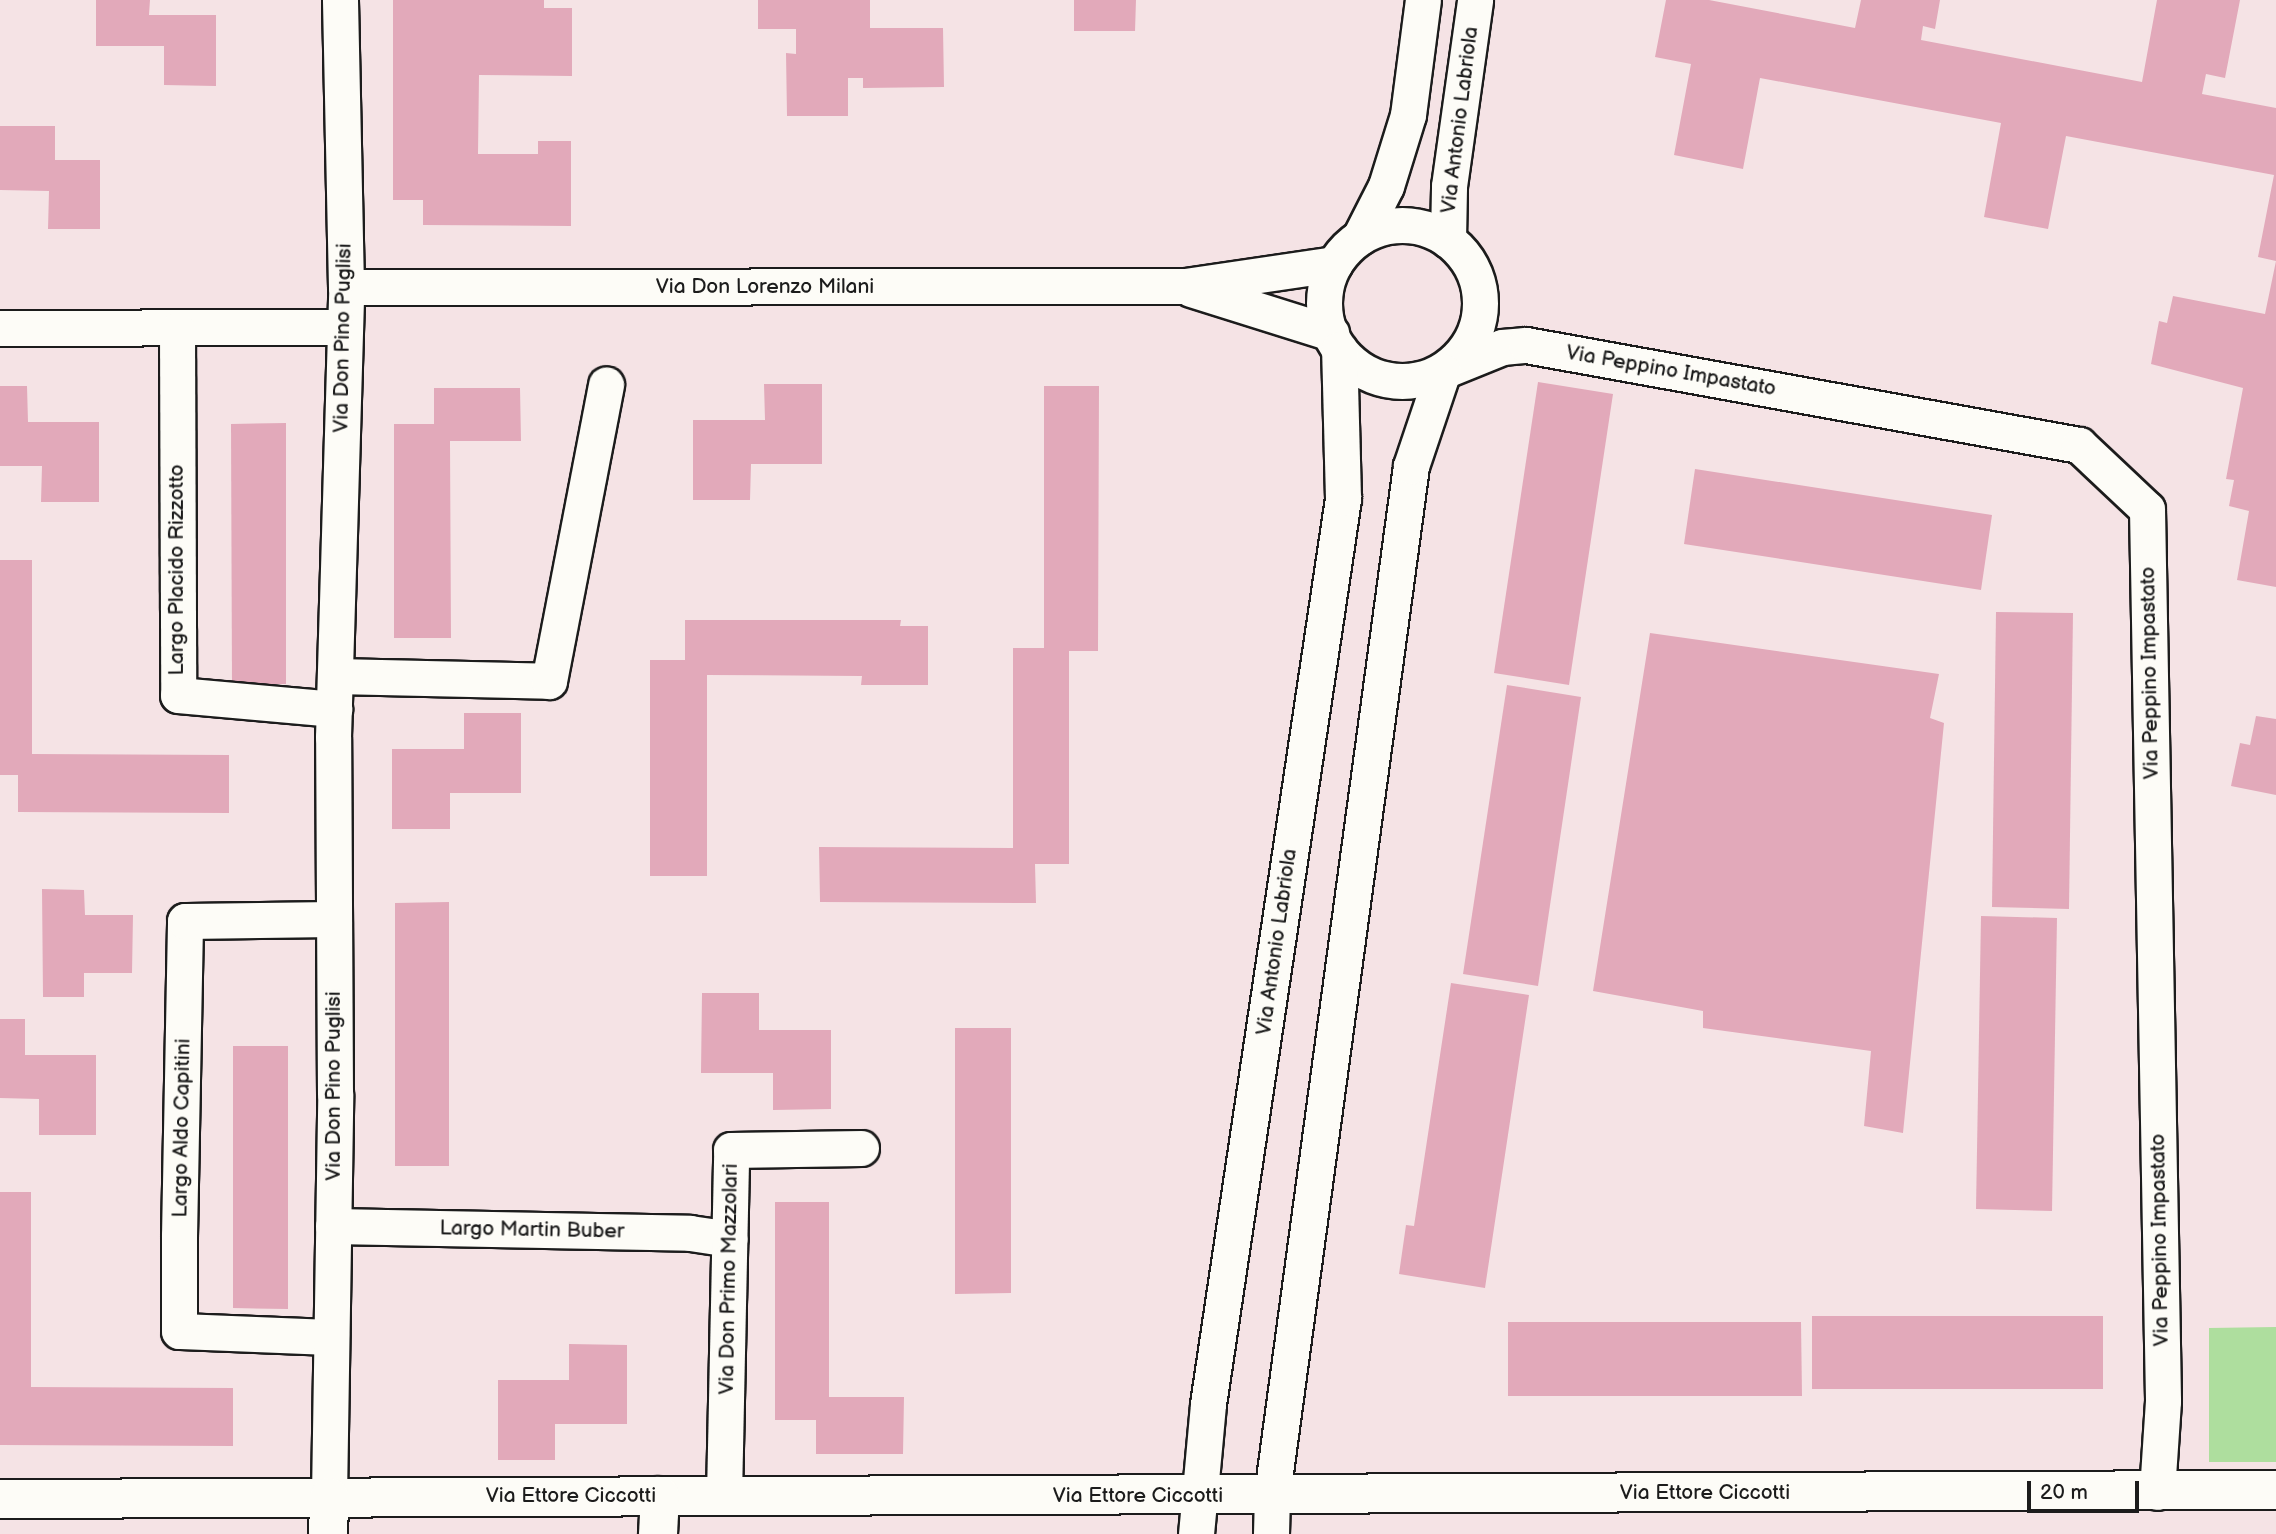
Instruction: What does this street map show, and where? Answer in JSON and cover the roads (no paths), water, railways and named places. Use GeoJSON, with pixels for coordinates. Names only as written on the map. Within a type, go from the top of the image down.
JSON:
{"type":"FeatureCollection","features":[{"type":"Feature","properties":{"kind":"street","name":"Via Don Pino Puglisi"},"geometry":{"type":"LineString","coordinates":[[329,1497],[333,1226],[334,692],[346,287],[340,0]]}},
{"type":"Feature","properties":{"kind":"street"},"geometry":{"type":"LineString","coordinates":[[1423,0],[1408,115],[1386,186],[1360,237],[1334,264],[1324,302],[1335,341],[1359,368],[1382,379],[1418,381],[1443,371],[1466,349],[1479,323],[1478,289]]}},
{"type":"Feature","properties":{"kind":"street","name":"Via Antonio Labriola"},"geometry":{"type":"LineString","coordinates":[[1448,240],[1449,186],[1475,0]]}},
{"type":"Feature","properties":{"kind":"street"},"geometry":{"type":"LineString","coordinates":[[1360,237],[1400,225],[1429,229],[1448,240],[1462,253],[1478,289],[1526,345]]}},
{"type":"Feature","properties":{"kind":"street","name":"Via Don Lorenzo Milani"},"geometry":{"type":"LineString","coordinates":[[346,287],[1185,286],[1334,264]]}},
{"type":"Feature","properties":{"kind":"street","name":"Via Don Lorenzo Milani"},"geometry":{"type":"LineString","coordinates":[[1185,286],[1335,341]]}},
{"type":"Feature","properties":{"kind":"street"},"geometry":{"type":"LineString","coordinates":[[0,328],[177,330],[345,327]]}},
{"type":"Feature","properties":{"kind":"street","name":"Largo Placido Rizzotto"},"geometry":{"type":"LineString","coordinates":[[177,330],[178,695],[334,692]]}},
{"type":"Feature","properties":{"kind":"street","name":"Via Antonio Labriola"},"geometry":{"type":"LineString","coordinates":[[1196,1534],[1208,1404],[1343,498],[1335,341]]}},
{"type":"Feature","properties":{"kind":"street","name":"Via Peppino Impastato"},"geometry":{"type":"LineString","coordinates":[[1443,371],[1502,347],[1526,345],[2079,445],[2147,509],[2163,1401],[2157,1492]]}},
{"type":"Feature","properties":{"kind":"street"},"geometry":{"type":"LineString","coordinates":[[1271,1534],[1272,1494],[1411,466],[1443,371]]}},
{"type":"Feature","properties":{"kind":"street"},"geometry":{"type":"LineString","coordinates":[[334,692],[549,681],[606,384]]}},
{"type":"Feature","properties":{"kind":"street","name":"Largo Aldo Capitini"},"geometry":{"type":"LineString","coordinates":[[331,1337],[179,1331],[179,1250],[186,921],[334,919]]}},
{"type":"Feature","properties":{"kind":"street","name":"Via Don Primo Mazzolari"},"geometry":{"type":"LineString","coordinates":[[724,1496],[732,1150],[862,1147]]}},
{"type":"Feature","properties":{"kind":"street","name":"Largo Martin Buber"},"geometry":{"type":"LineString","coordinates":[[333,1226],[690,1233],[730,1239]]}},
{"type":"Feature","properties":{"kind":"street","name":"Via Ettore Ciccotti"},"geometry":{"type":"LineString","coordinates":[[0,1499],[2276,1490]]}},
{"type":"Feature","properties":{"kind":"street"},"geometry":{"type":"LineString","coordinates":[[658,1534],[660,1496]]}},
{"type":"Feature","properties":{"kind":"street"},"geometry":{"type":"LineString","coordinates":[[328,1534],[329,1497]]}}]}
